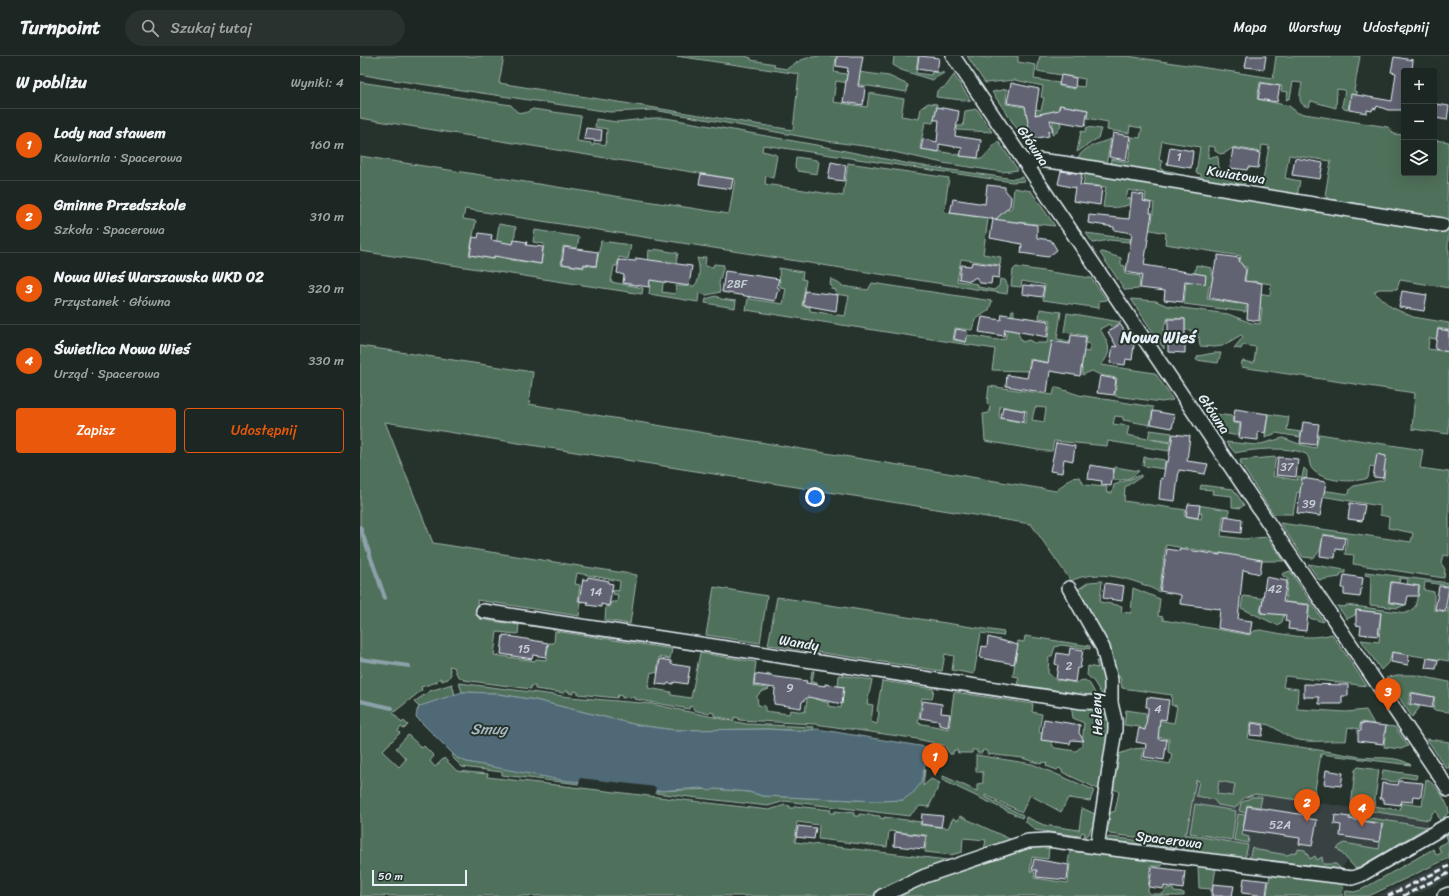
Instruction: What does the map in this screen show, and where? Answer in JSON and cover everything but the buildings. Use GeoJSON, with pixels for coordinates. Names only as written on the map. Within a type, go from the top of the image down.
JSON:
{"type":"FeatureCollection","features":[{"type":"Feature","properties":{"kind":"street","name":"Główna"},"geometry":{"type":"LineString","coordinates":[[953,56],[1449,790]]}},
{"type":"Feature","properties":{"kind":"street","name":"Kwiatowa"},"geometry":{"type":"LineString","coordinates":[[1026,164],[1038,160],[1063,163],[1442,225]]}},
{"type":"Feature","properties":{"kind":"street","name":"Heleny"},"geometry":{"type":"LineString","coordinates":[[1069,588],[1103,648],[1111,680],[1111,703],[1116,730],[1096,847]]}},
{"type":"Feature","properties":{"kind":"street","name":"Wandy"},"geometry":{"type":"LineString","coordinates":[[483,611],[1075,701],[1111,703]]}},
{"type":"Feature","properties":{"kind":"street","name":"Spacerowa"},"geometry":{"type":"LineString","coordinates":[[882,896],[931,874],[1035,840],[1048,840],[1352,878],[1361,875],[1449,824]]}},
{"type":"Feature","properties":{"kind":"street"},"geometry":{"type":"LineString","coordinates":[[1444,896],[1449,894]]}},
{"type":"Feature","properties":{"kind":"shaded area"},"geometry":{"type":"Polygon","coordinates":[[[1193,776],[1234,783],[1246,791],[1262,794],[1429,820],[1426,828],[1356,869],[1347,861],[1341,869],[1181,851],[1193,776]]]}},
{"type":"Feature","properties":{"kind":"shaded area"},"geometry":{"type":"Polygon","coordinates":[[[1449,861],[1449,878],[1412,896],[1377,896],[1449,861]]]}},
{"type":"Feature","properties":{"kind":"green space"},"geometry":{"type":"Polygon","coordinates":[[[360,56],[504,56],[499,83],[793,130],[799,74],[676,56],[745,56],[751,58],[751,60],[775,64],[774,67],[787,69],[798,61],[804,59],[821,56],[836,56],[834,72],[857,76],[858,72],[889,76],[908,85],[907,92],[836,81],[833,102],[867,107],[869,93],[904,99],[901,116],[919,119],[921,108],[928,103],[937,104],[933,123],[925,122],[920,148],[982,159],[998,141],[1018,170],[1002,172],[943,163],[871,147],[826,141],[654,110],[610,112],[380,78],[360,74],[360,56]]]}},
{"type":"Feature","properties":{"kind":"green space"},"geometry":{"type":"Polygon","coordinates":[[[894,56],[918,56],[916,73],[931,75],[932,72],[944,73],[932,80],[901,70],[893,65],[894,56]]]}},
{"type":"Feature","properties":{"kind":"green space"},"geometry":{"type":"Polygon","coordinates":[[[967,56],[991,58],[992,56],[1018,56],[1018,62],[1036,65],[1034,79],[1059,83],[1059,86],[1075,89],[1076,86],[1084,87],[1085,79],[1037,71],[1040,56],[1127,56],[1273,78],[1276,56],[1360,56],[1354,91],[1357,92],[1355,105],[1349,104],[1348,110],[1344,109],[1342,106],[1345,90],[1337,89],[1336,108],[1311,101],[1309,107],[1305,106],[1302,104],[1300,98],[1302,83],[1293,82],[1290,98],[1286,100],[1288,92],[1281,91],[1282,86],[1260,82],[1257,99],[1289,106],[1298,113],[1388,127],[1394,134],[1401,135],[1401,176],[1437,176],[1437,140],[1449,142],[1447,202],[1449,203],[1449,288],[1400,280],[1397,289],[1379,289],[1375,291],[1375,293],[1391,307],[1413,317],[1449,323],[1449,330],[1438,328],[1436,339],[1429,338],[1428,349],[1449,352],[1449,434],[1412,429],[1415,393],[1241,367],[1242,361],[1254,363],[1256,347],[1243,345],[1241,349],[1234,348],[1243,337],[1241,335],[1222,346],[1200,346],[1199,337],[1191,337],[1191,330],[1185,330],[1185,319],[1168,318],[1164,327],[1164,349],[1131,299],[1156,301],[1168,306],[1228,314],[1251,323],[1260,324],[1262,308],[1246,307],[1246,312],[1184,304],[1186,283],[1193,283],[1196,265],[1212,268],[1212,277],[1245,282],[1247,267],[1239,266],[1241,256],[1165,244],[1166,233],[1146,229],[1147,221],[1152,222],[1154,203],[1145,201],[1146,193],[1128,190],[1126,198],[1135,200],[1133,203],[1120,207],[1103,207],[1106,187],[1092,185],[1091,189],[1083,188],[1085,171],[1330,202],[1325,195],[1331,161],[1289,155],[1285,178],[1300,181],[1297,196],[1261,191],[1269,146],[1262,145],[1261,152],[1234,147],[1225,153],[1220,154],[1215,151],[1215,147],[1208,146],[1208,158],[1215,156],[1218,157],[1219,168],[1227,175],[1244,178],[1245,186],[1243,188],[1201,181],[1201,174],[1196,173],[1200,147],[1162,141],[1159,160],[1162,161],[1161,170],[1175,172],[1174,177],[1110,166],[1111,159],[1128,162],[1132,137],[1140,138],[1142,128],[1130,126],[1129,133],[1107,130],[1108,122],[1087,118],[1088,110],[1059,105],[1058,113],[1061,125],[1057,132],[1052,135],[1053,121],[1046,113],[1027,115],[1030,136],[1024,139],[992,92],[1007,89],[1006,104],[1041,110],[1044,98],[1041,97],[1043,86],[1015,80],[985,83],[967,56]],[[1252,281],[1251,292],[1270,295],[1271,284],[1252,281]],[[1209,286],[1207,299],[1238,304],[1240,290],[1209,286]]]}},
{"type":"Feature","properties":{"kind":"green space"},"geometry":{"type":"Polygon","coordinates":[[[954,75],[971,101],[936,97],[937,91],[946,86],[954,75]]]}},
{"type":"Feature","properties":{"kind":"green space"},"geometry":{"type":"Polygon","coordinates":[[[360,82],[511,105],[517,112],[525,113],[533,109],[581,116],[577,141],[591,143],[593,146],[594,143],[606,145],[607,129],[595,127],[596,119],[617,122],[666,118],[816,145],[910,164],[1014,179],[1022,177],[1025,181],[1012,182],[763,145],[762,151],[775,154],[777,156],[773,178],[766,176],[765,184],[843,196],[848,163],[949,178],[944,212],[977,217],[979,205],[1010,209],[1012,207],[1014,188],[1031,191],[1055,226],[988,219],[983,254],[1001,257],[1000,265],[961,259],[957,281],[978,284],[978,287],[994,290],[999,286],[1000,279],[1005,280],[1008,286],[1007,294],[465,209],[463,219],[476,221],[469,255],[494,259],[499,224],[516,227],[511,260],[541,264],[544,244],[533,242],[535,230],[579,237],[577,248],[563,246],[561,264],[584,268],[585,265],[596,267],[601,241],[631,245],[628,259],[619,257],[617,266],[614,266],[611,282],[643,288],[642,294],[360,251],[360,156],[729,214],[735,179],[360,118],[360,82]]]}},
{"type":"Feature","properties":{"kind":"green space"},"geometry":{"type":"Polygon","coordinates":[[[977,109],[992,132],[957,130],[957,126],[963,126],[965,111],[977,109]]]}},
{"type":"Feature","properties":{"kind":"green space"},"geometry":{"type":"Polygon","coordinates":[[[1087,127],[1101,129],[1098,138],[1077,152],[1081,131],[1085,132],[1087,127]]]}},
{"type":"Feature","properties":{"kind":"green space"},"geometry":{"type":"Polygon","coordinates":[[[1111,139],[1106,165],[1076,160],[1079,155],[1087,149],[1111,139]]]}},
{"type":"Feature","properties":{"kind":"green space"},"geometry":{"type":"Polygon","coordinates":[[[796,157],[816,160],[819,162],[817,174],[798,171],[795,167],[796,157]]]}},
{"type":"Feature","properties":{"kind":"green space"},"geometry":{"type":"Polygon","coordinates":[[[1086,233],[1131,239],[1129,242],[1109,240],[1093,243],[1086,233]]]}},
{"type":"Feature","properties":{"kind":"green space"},"geometry":{"type":"Polygon","coordinates":[[[654,249],[678,253],[676,263],[666,261],[662,292],[675,294],[676,286],[694,286],[698,280],[699,273],[697,258],[702,259],[703,257],[706,257],[705,266],[713,267],[714,264],[724,265],[719,283],[720,292],[707,295],[699,293],[698,302],[649,294],[650,284],[641,283],[647,273],[649,250],[654,251],[654,249]]]}},
{"type":"Feature","properties":{"kind":"green space"},"geometry":{"type":"Polygon","coordinates":[[[1102,252],[1121,258],[1121,265],[1125,266],[1125,274],[1140,276],[1139,289],[1125,290],[1100,253],[1102,252]]]}},
{"type":"Feature","properties":{"kind":"green space"},"geometry":{"type":"Polygon","coordinates":[[[1016,267],[1091,278],[1107,300],[1099,301],[1099,308],[1043,300],[1045,285],[1022,281],[1021,287],[1011,286],[1013,270],[1016,267]]]}},
{"type":"Feature","properties":{"kind":"green space"},"geometry":{"type":"Polygon","coordinates":[[[779,268],[803,272],[802,279],[806,280],[802,306],[810,307],[810,311],[845,316],[849,296],[835,294],[836,290],[831,289],[832,286],[830,285],[831,278],[842,286],[868,290],[872,283],[992,301],[989,310],[975,320],[972,330],[955,328],[953,340],[966,342],[968,335],[997,340],[1005,339],[1012,310],[1014,310],[1017,330],[1022,342],[1029,340],[1034,343],[1047,343],[1051,320],[1039,318],[1040,309],[1061,312],[1057,339],[1070,341],[1069,348],[1089,352],[1090,344],[1086,343],[1087,336],[1064,332],[1067,313],[1121,322],[1112,328],[1109,324],[1100,329],[1109,351],[1101,365],[1155,373],[1173,400],[1162,402],[1115,396],[1117,378],[1100,375],[1092,371],[1082,375],[1082,368],[1030,359],[1028,371],[992,370],[995,349],[746,310],[749,293],[751,293],[750,299],[783,304],[786,288],[780,287],[779,268]]]}},
{"type":"Feature","properties":{"kind":"green space"},"geometry":{"type":"Polygon","coordinates":[[[716,296],[721,299],[736,301],[735,308],[705,303],[706,299],[716,296]]]}},
{"type":"Feature","properties":{"kind":"green space"},"geometry":{"type":"Polygon","coordinates":[[[360,346],[533,372],[529,404],[1056,491],[1071,478],[1080,477],[1084,485],[1107,487],[1106,492],[1112,493],[1114,485],[1141,475],[1141,477],[1125,487],[1124,501],[1186,510],[1184,516],[1201,519],[1202,513],[1196,511],[1197,505],[1229,510],[1229,516],[1223,516],[1221,536],[1244,539],[1267,537],[1284,561],[1263,561],[1166,545],[1159,592],[1150,587],[1127,579],[1103,575],[1081,577],[1071,581],[1031,524],[385,422],[433,543],[637,575],[630,624],[605,620],[606,606],[610,607],[611,602],[617,602],[618,595],[613,594],[614,590],[619,591],[620,581],[577,573],[575,584],[580,585],[578,601],[581,602],[579,616],[477,600],[479,619],[519,625],[518,634],[497,632],[494,655],[535,661],[536,659],[546,660],[549,643],[554,643],[555,631],[672,649],[670,659],[659,657],[657,673],[651,672],[648,688],[671,692],[671,695],[691,698],[700,653],[756,662],[753,686],[765,688],[767,674],[772,675],[769,689],[761,692],[757,696],[758,705],[765,706],[765,711],[789,714],[790,710],[805,712],[812,671],[814,671],[812,682],[817,683],[815,699],[829,703],[828,706],[841,708],[844,687],[838,686],[839,675],[872,680],[867,704],[873,705],[871,722],[877,724],[879,712],[877,711],[882,681],[934,689],[932,699],[922,698],[918,723],[949,729],[954,692],[1033,704],[1032,712],[1042,714],[1039,732],[1050,738],[1055,748],[1076,751],[1082,746],[1084,723],[1073,718],[1071,705],[1094,708],[1107,715],[1110,720],[1100,790],[1062,772],[1059,768],[1057,770],[1046,766],[1047,763],[1043,762],[1041,764],[1022,758],[987,754],[987,751],[983,750],[982,753],[977,753],[977,750],[972,750],[972,753],[958,753],[957,750],[953,751],[953,754],[950,754],[944,745],[912,738],[815,724],[739,720],[739,718],[734,717],[734,720],[714,716],[714,713],[710,712],[709,714],[693,710],[694,708],[690,706],[689,709],[634,699],[634,697],[622,698],[622,696],[618,695],[617,698],[578,694],[578,692],[573,691],[573,694],[569,693],[569,691],[565,691],[564,693],[535,689],[535,686],[531,686],[531,689],[464,680],[457,675],[454,667],[449,666],[451,674],[448,679],[442,681],[441,678],[437,680],[437,682],[421,687],[422,690],[393,713],[402,723],[404,721],[408,725],[404,729],[401,727],[398,731],[400,733],[382,751],[399,767],[406,759],[396,748],[408,735],[422,748],[424,746],[434,756],[430,761],[435,767],[444,758],[457,771],[488,774],[487,777],[769,810],[785,805],[790,806],[790,808],[794,808],[795,806],[831,810],[830,813],[835,813],[835,811],[854,813],[854,816],[859,816],[859,814],[880,816],[880,818],[884,819],[884,817],[921,822],[920,825],[948,828],[953,818],[958,821],[960,816],[1014,841],[984,850],[986,840],[963,838],[962,852],[951,855],[925,852],[927,835],[889,831],[887,847],[818,839],[819,825],[797,822],[795,842],[956,861],[924,872],[872,896],[360,896],[360,346]]]}},
{"type":"Feature","properties":{"kind":"green space"},"geometry":{"type":"Polygon","coordinates":[[[1221,353],[1218,363],[1196,360],[1198,356],[1221,353]]]}},
{"type":"Feature","properties":{"kind":"green space"},"geometry":{"type":"Polygon","coordinates":[[[989,386],[1053,395],[1055,387],[1079,395],[1153,407],[1150,425],[1123,420],[1123,417],[1115,416],[1113,424],[1129,426],[1127,435],[1148,439],[1150,430],[1172,433],[1171,442],[1150,439],[1170,443],[1169,451],[1108,441],[1107,446],[1054,441],[1052,451],[1044,451],[985,441],[983,414],[989,413],[990,406],[987,403],[989,386]],[[1000,406],[999,418],[1025,423],[1027,411],[1000,406]],[[1035,407],[1032,420],[1044,422],[1046,408],[1035,407]]]}},
{"type":"Feature","properties":{"kind":"green space"},"geometry":{"type":"Polygon","coordinates":[[[1215,414],[1232,416],[1233,423],[1240,424],[1238,436],[1219,432],[1207,415],[1215,414]]]}},
{"type":"Feature","properties":{"kind":"green space"},"geometry":{"type":"Polygon","coordinates":[[[1268,414],[1289,417],[1287,430],[1301,432],[1300,437],[1276,433],[1265,438],[1268,414]]]}},
{"type":"Feature","properties":{"kind":"green space"},"geometry":{"type":"Polygon","coordinates":[[[1319,434],[1423,450],[1420,468],[1449,472],[1449,556],[1443,555],[1441,563],[1445,569],[1444,578],[1353,564],[1354,555],[1345,554],[1347,538],[1323,534],[1321,548],[1316,556],[1313,558],[1303,557],[1280,523],[1411,542],[1413,533],[1388,528],[1389,517],[1380,515],[1380,506],[1297,492],[1293,514],[1273,514],[1241,464],[1240,460],[1276,457],[1273,476],[1297,480],[1298,476],[1302,477],[1304,468],[1307,471],[1306,488],[1349,494],[1350,489],[1354,486],[1384,480],[1385,469],[1370,466],[1368,478],[1362,480],[1347,481],[1332,479],[1324,477],[1313,470],[1310,466],[1308,456],[1299,451],[1271,449],[1251,450],[1235,453],[1226,442],[1257,445],[1283,438],[1316,448],[1319,434]]]}},
{"type":"Feature","properties":{"kind":"green space"},"geometry":{"type":"Polygon","coordinates":[[[1144,457],[1165,460],[1164,469],[1143,466],[1144,457]]]}},
{"type":"Feature","properties":{"kind":"green space"},"geometry":{"type":"Polygon","coordinates":[[[1115,467],[1139,471],[1127,479],[1113,480],[1115,467]]]}},
{"type":"Feature","properties":{"kind":"green space"},"geometry":{"type":"Polygon","coordinates":[[[1201,485],[1233,489],[1244,505],[1240,508],[1232,507],[1232,496],[1212,494],[1213,490],[1200,489],[1201,485]]]}},
{"type":"Feature","properties":{"kind":"green space"},"geometry":{"type":"Polygon","coordinates":[[[1308,564],[1345,570],[1345,573],[1341,573],[1340,577],[1319,580],[1308,564]]]}},
{"type":"Feature","properties":{"kind":"green space"},"geometry":{"type":"Polygon","coordinates":[[[1290,571],[1324,622],[1309,618],[1309,604],[1285,602],[1288,579],[1282,574],[1290,571]]]}},
{"type":"Feature","properties":{"kind":"green space"},"geometry":{"type":"Polygon","coordinates":[[[1366,572],[1449,583],[1449,586],[1425,582],[1424,590],[1434,592],[1434,610],[1447,612],[1449,600],[1449,661],[1392,652],[1389,662],[1381,670],[1361,640],[1379,642],[1381,613],[1356,610],[1355,615],[1347,619],[1337,606],[1346,607],[1346,605],[1407,613],[1415,607],[1420,586],[1407,584],[1408,579],[1400,578],[1399,583],[1391,582],[1388,603],[1405,605],[1398,608],[1370,605],[1371,576],[1365,575],[1366,572]]]}},
{"type":"Feature","properties":{"kind":"green space"},"geometry":{"type":"Polygon","coordinates":[[[1102,581],[1100,602],[1122,606],[1121,612],[1131,613],[1133,588],[1160,599],[1158,616],[1163,617],[1163,620],[1250,635],[1254,631],[1260,630],[1305,637],[1332,634],[1367,686],[1285,676],[1283,687],[1298,689],[1297,709],[1346,712],[1366,710],[1374,724],[1361,722],[1359,729],[1348,727],[1346,741],[1305,741],[1287,736],[1269,725],[1251,722],[1248,739],[1360,757],[1393,759],[1411,765],[1321,754],[1313,802],[1255,794],[1244,798],[1235,808],[1218,805],[1213,799],[1196,796],[1199,781],[1196,780],[1187,832],[1184,834],[1248,845],[1245,858],[1181,851],[1183,839],[1174,837],[1173,842],[1110,834],[1107,831],[1110,813],[1115,811],[1119,792],[1111,787],[1117,752],[1119,754],[1133,749],[1144,748],[1142,759],[1170,764],[1172,754],[1168,752],[1169,739],[1139,734],[1140,727],[1124,725],[1126,710],[1146,713],[1146,718],[1174,723],[1177,706],[1171,705],[1172,695],[1122,688],[1120,677],[1115,676],[1089,608],[1077,590],[1089,582],[1102,581]],[[1219,781],[1217,794],[1233,796],[1235,784],[1219,781]]]}},
{"type":"Feature","properties":{"kind":"green space"},"geometry":{"type":"Polygon","coordinates":[[[714,587],[767,596],[760,643],[706,635],[714,587]]]}},
{"type":"Feature","properties":{"kind":"green space"},"geometry":{"type":"Polygon","coordinates":[[[1243,596],[1283,601],[1270,607],[1261,606],[1260,613],[1284,614],[1282,622],[1277,625],[1241,608],[1243,596]]]}},
{"type":"Feature","properties":{"kind":"green space"},"geometry":{"type":"Polygon","coordinates":[[[777,597],[1004,632],[1003,636],[981,633],[974,674],[952,670],[954,656],[945,654],[942,671],[768,645],[777,597]]]}},
{"type":"Feature","properties":{"kind":"green space"},"geometry":{"type":"Polygon","coordinates":[[[1025,636],[1090,646],[1090,649],[1061,645],[1055,647],[1052,656],[1049,656],[1048,673],[1057,681],[1060,680],[1076,683],[1085,680],[1090,684],[1097,697],[1072,695],[1072,693],[1017,685],[1019,677],[1013,676],[1018,641],[1024,642],[1025,636]]]}},
{"type":"Feature","properties":{"kind":"green space"},"geometry":{"type":"Polygon","coordinates":[[[1096,661],[1101,661],[1106,679],[1105,692],[1102,695],[1094,682],[1087,675],[1088,666],[1098,668],[1096,661]]]}},
{"type":"Feature","properties":{"kind":"green space"},"geometry":{"type":"Polygon","coordinates":[[[1397,675],[1415,675],[1449,682],[1449,712],[1433,710],[1435,697],[1411,692],[1408,704],[1420,707],[1412,717],[1386,678],[1397,675]]]}},
{"type":"Feature","properties":{"kind":"green space"},"geometry":{"type":"Polygon","coordinates":[[[459,683],[570,697],[652,704],[746,724],[814,727],[812,731],[768,729],[675,730],[637,725],[535,700],[493,693],[462,692],[459,683]]]}},
{"type":"Feature","properties":{"kind":"green space"},"geometry":{"type":"Polygon","coordinates":[[[452,684],[455,695],[421,706],[417,711],[419,707],[414,702],[430,691],[452,684]]]}},
{"type":"Feature","properties":{"kind":"green space"},"geometry":{"type":"Polygon","coordinates":[[[1386,726],[1395,727],[1408,746],[1401,749],[1384,747],[1386,726]]]}},
{"type":"Feature","properties":{"kind":"green space"},"geometry":{"type":"Polygon","coordinates":[[[1427,739],[1449,742],[1449,768],[1446,768],[1427,739]]]}},
{"type":"Feature","properties":{"kind":"green space"},"geometry":{"type":"Polygon","coordinates":[[[453,754],[457,758],[467,762],[579,782],[579,784],[502,775],[502,772],[462,767],[451,756],[453,754]]]}},
{"type":"Feature","properties":{"kind":"green space"},"geometry":{"type":"Polygon","coordinates":[[[976,755],[1032,764],[1094,790],[1090,801],[1068,798],[1061,812],[1030,795],[1022,812],[985,795],[985,797],[1023,815],[1022,818],[942,780],[943,776],[977,791],[977,784],[983,783],[983,772],[976,772],[976,755]]]}},
{"type":"Feature","properties":{"kind":"green space"},"geometry":{"type":"Polygon","coordinates":[[[1358,767],[1379,770],[1374,806],[1400,810],[1401,803],[1422,806],[1426,779],[1433,784],[1440,793],[1449,812],[1440,821],[1436,811],[1433,812],[1429,820],[1351,808],[1355,770],[1358,767]]]}},
{"type":"Feature","properties":{"kind":"green space"},"geometry":{"type":"Polygon","coordinates":[[[925,769],[923,786],[931,779],[940,783],[929,807],[920,806],[909,816],[785,801],[768,806],[655,793],[656,791],[715,789],[749,792],[763,796],[877,801],[903,800],[921,783],[925,769]]]}},
{"type":"Feature","properties":{"kind":"green space"},"geometry":{"type":"Polygon","coordinates":[[[1383,770],[1417,775],[1416,779],[1403,777],[1396,782],[1381,780],[1383,770]]]}},
{"type":"Feature","properties":{"kind":"green space"},"geometry":{"type":"Polygon","coordinates":[[[1252,797],[1262,797],[1260,807],[1247,805],[1246,813],[1239,811],[1241,803],[1252,797]]]}},
{"type":"Feature","properties":{"kind":"green space"},"geometry":{"type":"Polygon","coordinates":[[[1195,804],[1236,811],[1232,840],[1190,833],[1195,804]]]}},
{"type":"Feature","properties":{"kind":"green space"},"geometry":{"type":"Polygon","coordinates":[[[1082,808],[1097,815],[1094,828],[1091,828],[1089,834],[1084,837],[1085,833],[1082,832],[1080,836],[1035,830],[1025,821],[1026,817],[1044,825],[1079,830],[1082,808]]]}},
{"type":"Feature","properties":{"kind":"green space"},"geometry":{"type":"Polygon","coordinates":[[[1238,814],[1245,815],[1242,835],[1249,837],[1248,843],[1234,840],[1238,814]]]}},
{"type":"Feature","properties":{"kind":"green space"},"geometry":{"type":"Polygon","coordinates":[[[1351,815],[1427,827],[1356,869],[1337,848],[1344,843],[1379,849],[1383,824],[1350,818],[1351,815]]]}},
{"type":"Feature","properties":{"kind":"green space"},"geometry":{"type":"Polygon","coordinates":[[[1449,834],[1449,858],[1369,896],[1345,896],[1346,891],[1354,892],[1361,890],[1433,849],[1437,855],[1441,853],[1438,846],[1448,841],[1446,836],[1449,834]]]}},
{"type":"Feature","properties":{"kind":"green space"},"geometry":{"type":"Polygon","coordinates":[[[1110,837],[1174,845],[1176,848],[1115,841],[1111,845],[1105,839],[1110,837]]]}},
{"type":"Feature","properties":{"kind":"green space"},"geometry":{"type":"Polygon","coordinates":[[[1033,846],[1049,848],[1048,859],[1032,857],[1030,871],[1035,872],[1034,878],[1068,883],[1070,864],[1068,863],[1070,851],[1163,862],[1162,866],[1150,866],[1148,891],[1151,894],[1163,894],[1167,888],[1173,889],[1174,892],[1184,893],[1184,896],[894,896],[941,876],[1033,846]]]}},
{"type":"Feature","properties":{"kind":"green space"},"geometry":{"type":"Polygon","coordinates":[[[1252,847],[1258,850],[1287,855],[1298,851],[1298,849],[1305,850],[1310,859],[1315,856],[1317,860],[1322,857],[1323,864],[1336,864],[1341,869],[1249,859],[1252,847]]]}},
{"type":"Feature","properties":{"kind":"green space"},"geometry":{"type":"Polygon","coordinates":[[[1198,866],[1216,868],[1211,896],[1211,889],[1199,888],[1198,866]]]}},
{"type":"Feature","properties":{"kind":"green space"},"geometry":{"type":"Polygon","coordinates":[[[1270,874],[1344,882],[1342,896],[1267,896],[1270,874]]]}},
{"type":"Feature","properties":{"kind":"water","name":"Smug"},"geometry":{"type":"Polygon","coordinates":[[[462,692],[493,693],[535,700],[637,725],[675,730],[768,729],[803,731],[817,729],[926,747],[928,751],[921,783],[914,792],[903,800],[877,801],[763,796],[749,792],[715,789],[710,791],[701,788],[658,791],[561,780],[467,762],[457,758],[416,717],[420,706],[462,692]]]}},
{"type":"Feature","properties":{"kind":"pier"},"geometry":{"type":"Polygon","coordinates":[[[580,778],[656,787],[655,793],[579,784],[580,778]]]}},
{"type":"Feature","properties":{"kind":"waterway"},"geometry":{"type":"LineString","coordinates":[[360,527],[385,598]]}},
{"type":"Feature","properties":{"kind":"waterway"},"geometry":{"type":"LineString","coordinates":[[360,659],[409,666]]}},
{"type":"Feature","properties":{"kind":"waterway"},"geometry":{"type":"LineString","coordinates":[[360,701],[392,708]]}},
{"type":"Feature","properties":{"kind":"railway"},"geometry":{"type":"LineString","coordinates":[[1388,896],[1449,866]]}},
{"type":"Feature","properties":{"kind":"railway"},"geometry":{"type":"LineString","coordinates":[[1403,896],[1449,873]]}},
{"type":"Feature","properties":{"kind":"place","name":"Nowa Wieś Warszawska WKD 02"},"geometry":{"type":"Point","coordinates":[1388,711]}},
{"type":"Feature","properties":{"kind":"place","name":"Lody nad stawem"},"geometry":{"type":"Point","coordinates":[935,776]}},
{"type":"Feature","properties":{"kind":"place","name":"Gminne Przedszkole"},"geometry":{"type":"Point","coordinates":[1307,822]}},
{"type":"Feature","properties":{"kind":"place","name":"Świetlica Nowa Wieś"},"geometry":{"type":"Point","coordinates":[1362,827]}},
{"type":"Feature","properties":{"kind":"district","name":"Nowa Wieś"},"geometry":{"type":"Point","coordinates":[1158,337]}}]}
